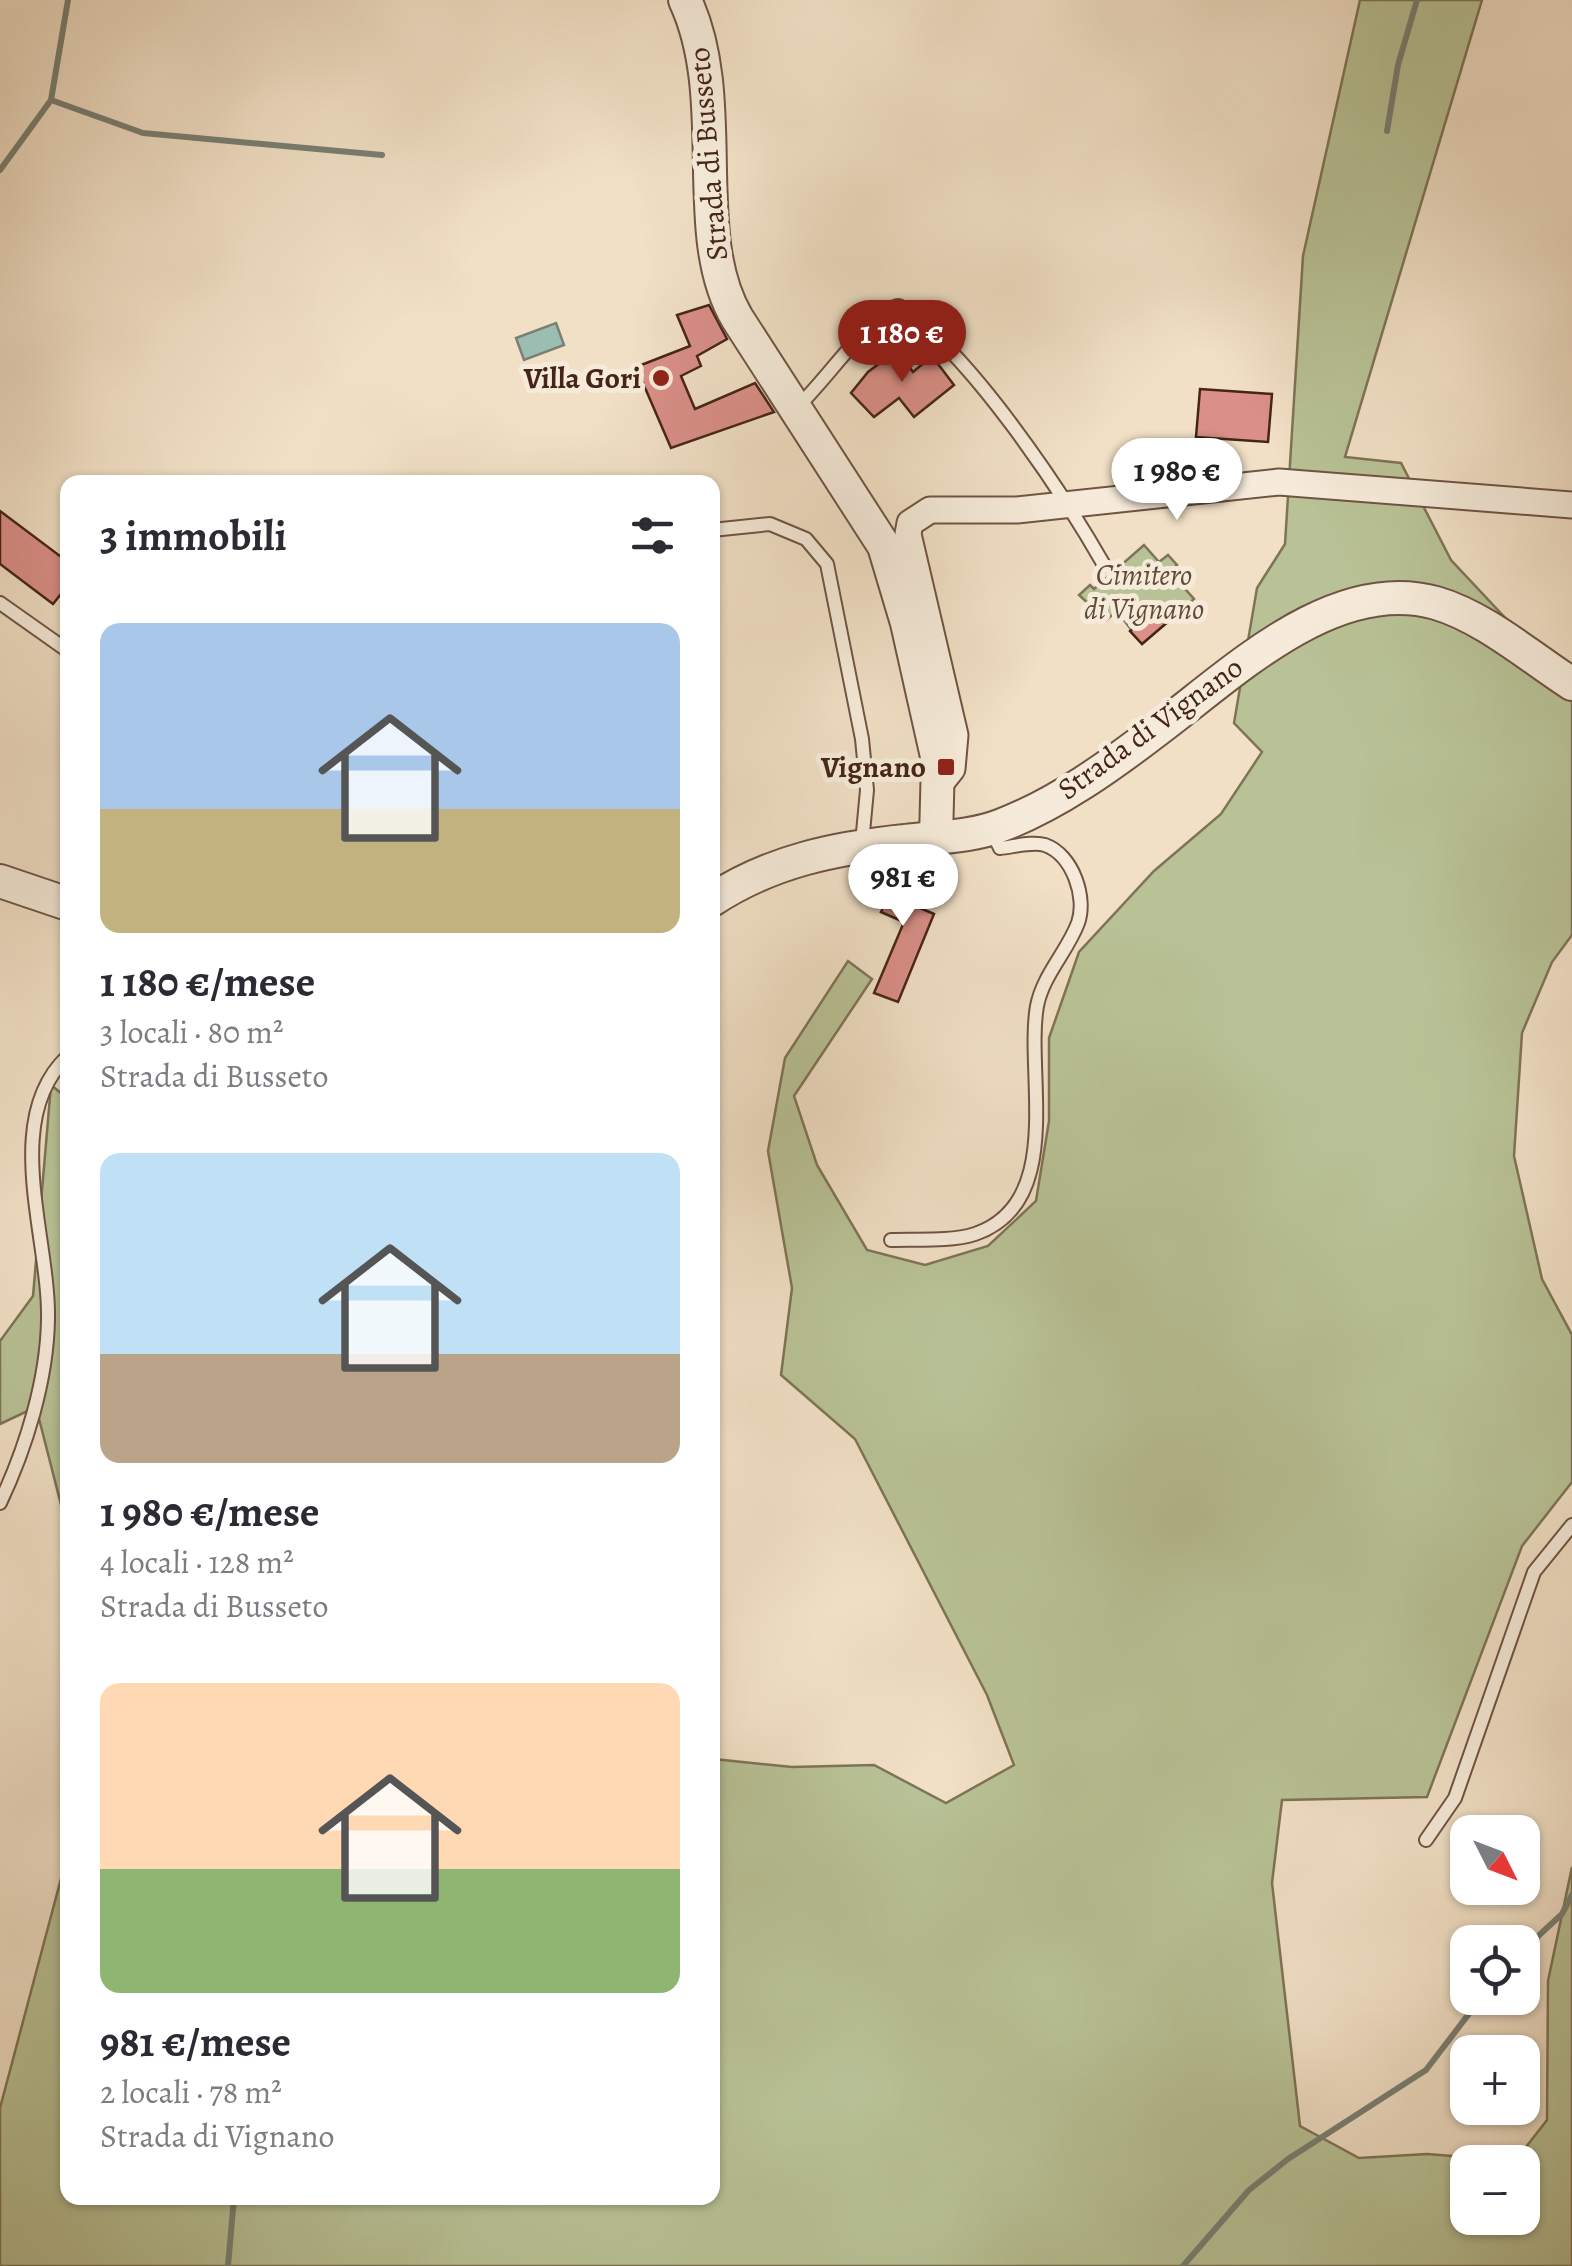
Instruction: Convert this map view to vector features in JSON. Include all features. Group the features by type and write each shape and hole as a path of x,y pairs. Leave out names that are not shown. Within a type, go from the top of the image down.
{"street":[{"name":"Strada di Busseto","path":"686,0 706,67 720,282 736,318 884,546 908,623 940,784 936,838"},
{"name":"Strada di Busseto","path":"940,784 952,769 954,735 910,548 910,523 930,510 1017,510 1296,482 1572,504"},
{"name":"Strada di Vignano","path":"720,896 770,868 861,846 991,830 1047,802 1123,754 1248,657 1307,622 1354,607 1399,600 1432,602 1458,610 1572,684"},
{"path":"0,881 60,901"}],"lane":[{"path":"797,407 827,379 884,310 899,306 946,349 1068,502 1104,565"},
{"path":"720,529 770,524 806,539 827,564 862,739 867,790 861,846"},
{"path":"0,603 60,646"},
{"path":"890,1240 972,1235 1004,1215 1028,1179 1037,1133 1037,1006 1046,980 1080,919 1077,878 1061,855 1044,844 1000,848 991,830"},
{"path":"0,1503 43,1380 49,1318 33,1156 36,1105 51,1070 60,1063"},
{"path":"1426,1840 1455,1798 1534,1572 1572,1524"}],"green space":[{"path":"1360,0 1482,0 1345,457 1401,463 1451,560 1572,689 1572,935 1552,962 1522,1033 1514,1156 1542,1279 1572,1335 1572,1482 1522,1546 1427,1797 1282,1800 1272,1883 1300,2126 1359,2158 1450,2156 1450,2235 1540,2235 1540,2145 1527,2145 1547,2120 1548,1981 1572,1867 1572,2266 0,2266 0,2108 60,1882 60,2205 720,2205 720,1760 792,1767 874,1765 946,1803 1014,1765 987,1695 855,1439 781,1375 792,1288 768,1151 785,1058 848,961 872,979 794,1096 817,1165 867,1250 925,1265 988,1246 1036,1201 1049,1121 1049,1038 1079,952 1154,871 1221,814 1262,752 1234,723 1257,588 1285,544 1303,256"},
{"name":"Cimitero di Vignano","path":"1144,545 1159,562 1168,555 1177,565 1170,572 1194,599 1142,644 1117,611 1106,620 1079,595 1090,585 1094,589"},
{"path":"51,1085 60,1092 60,1501 36,1407 0,1424 0,1341 33,1296"}],"water":[{"path":"556,323 564,345 524,360 516,338"}],"building":[{"name":"Villa Gori","path":"709,305 727,339 697,356 701,366 681,376 695,409 755,383 774,412 671,448 636,367 690,346 677,315"},
{"path":"897,350 913,372 932,356 954,385 914,417 899,398 874,417 851,393 868,372"},
{"path":"1200,389 1272,394 1268,442 1196,437"},
{"path":"0,511 60,556 60,595 53,604 0,564"},
{"path":"1159,607 1170,620 1142,644 1130,631"},
{"path":"904,861 925,870 911,904 934,914 898,1002 874,993 904,922 881,912 891,890 882,887 890,871 897,874"}],"waterway":[{"path":"0,170 51,100 68,0"},
{"path":"1387,131 1398,65 1417,0"},
{"path":"51,100 143,133 382,155"},
{"path":"1540,1934 1562,1914 1572,1895"},
{"path":"1183,2266 1249,2190 1288,2159 1426,2070 1468,2015"},
{"path":"228,2266 233,2205"}],"place":[{"name":"Villa Gori","path":"661,378"},
{"name":"Vignano","path":"946,767"}]}
